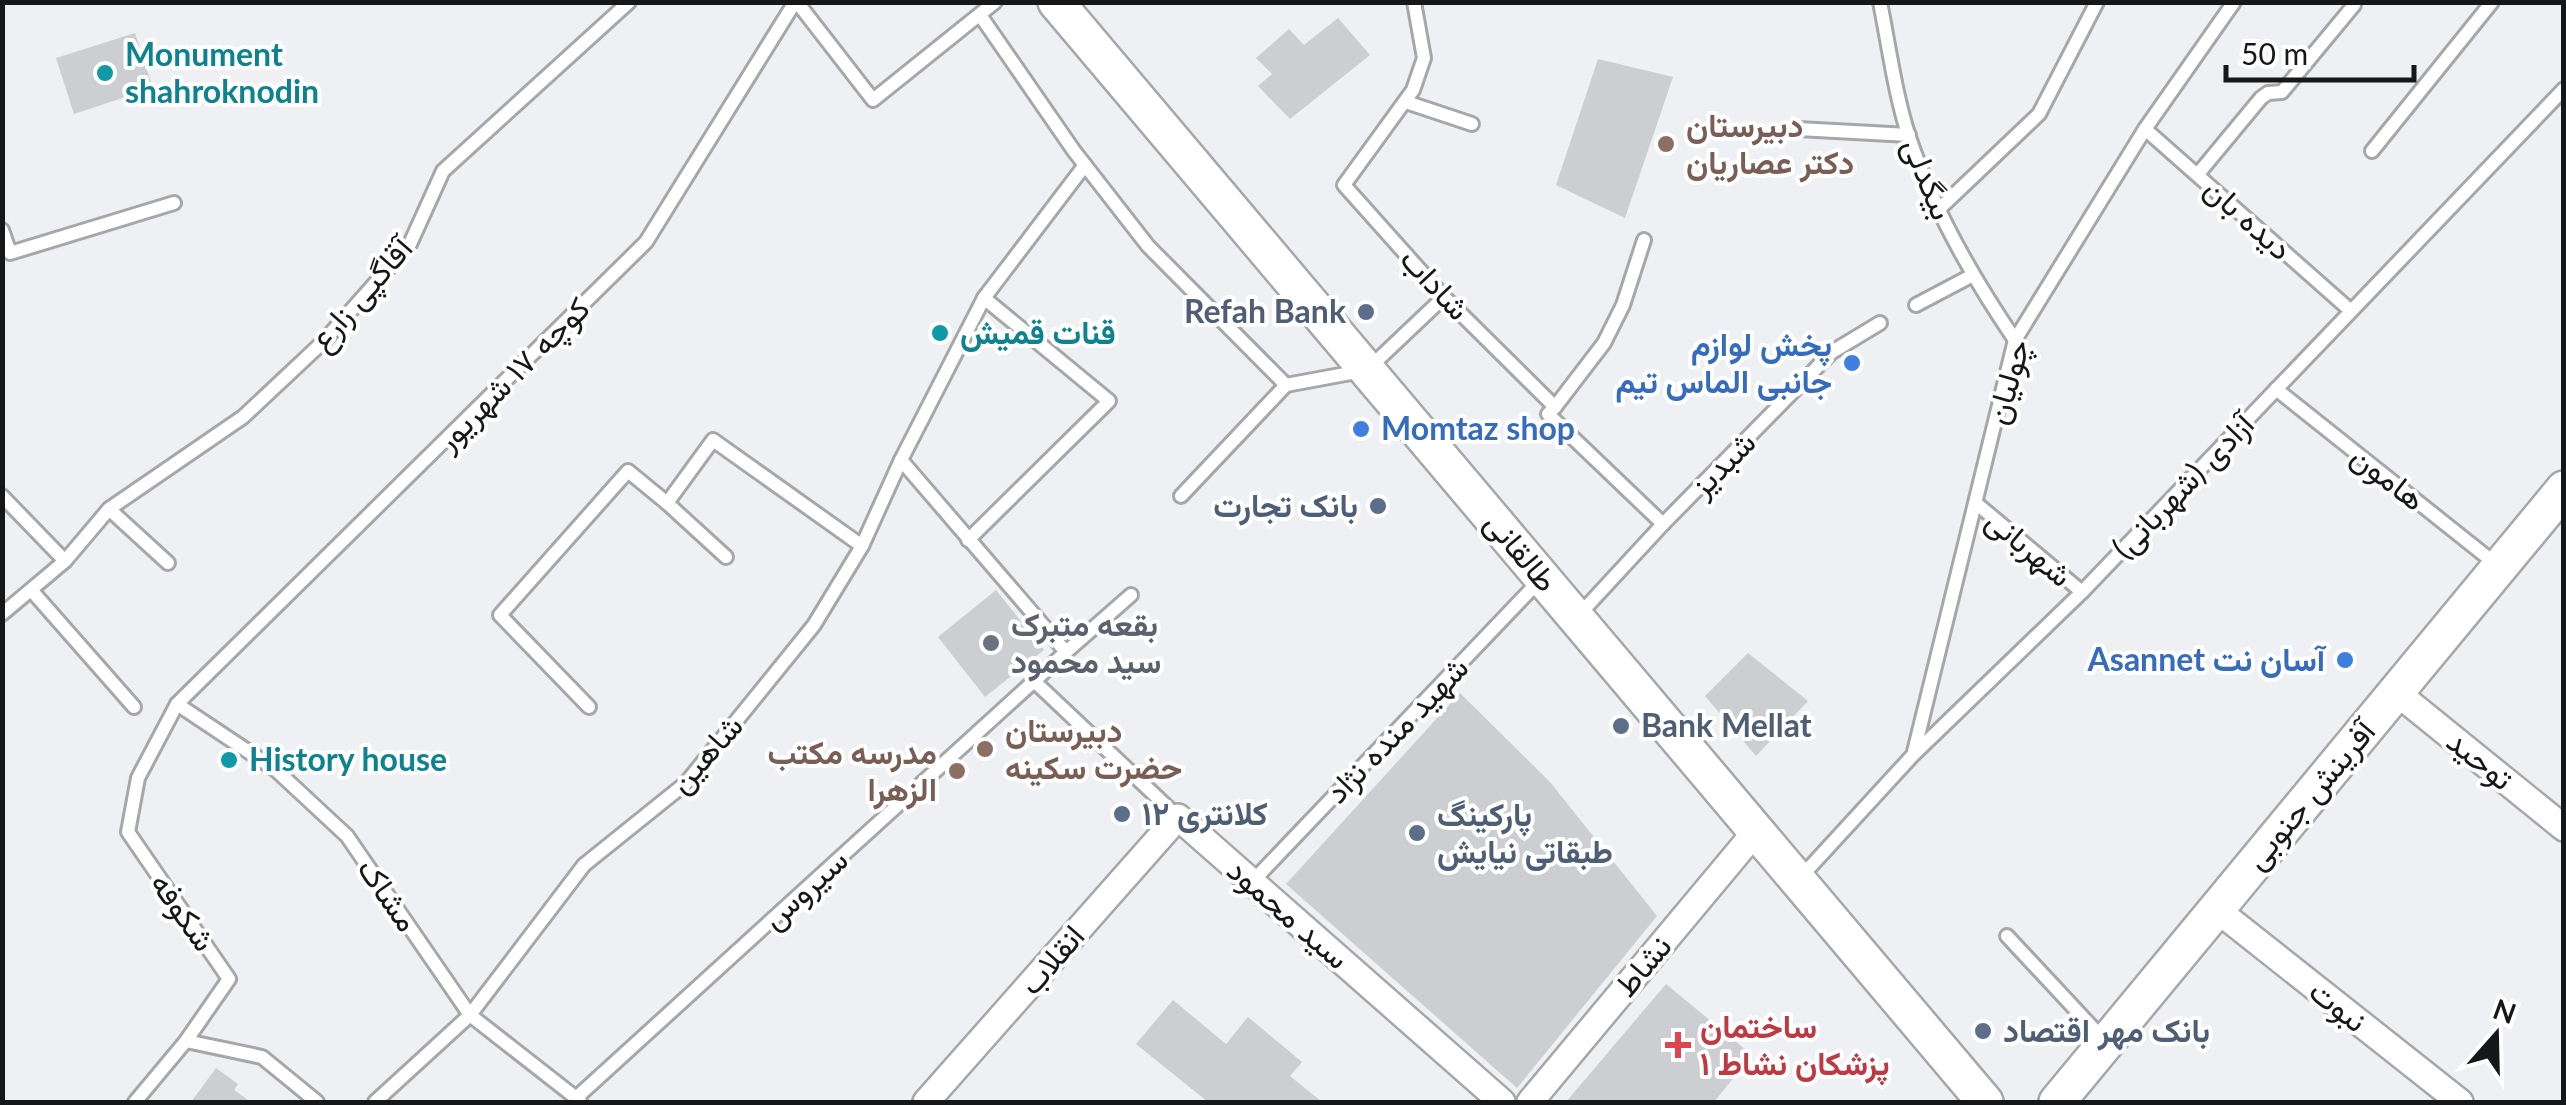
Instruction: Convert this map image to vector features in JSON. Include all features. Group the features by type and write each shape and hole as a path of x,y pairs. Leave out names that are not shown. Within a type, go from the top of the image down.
{"main road":[{"name":"طالقانی","path":"1056,2 1985,1102"},
{"name":"آفرینش جنوبی","path":"2057,1102 2562,493"}],"street":[{"name":"توحید","path":"2396,692 2564,828"},
{"name":"سید محمود","path":"1178,817 1502,1102"},
{"name":"انقلاب","path":"926,1102 1178,817"},
{"name":"نشاط","path":"1530,1102 1757,830"},
{"name":"نبوت","path":"2216,909 2460,1102"}],"lane":[{"name":"آقاگپی زارع","path":"2,614 65,560 110,510 243,417 324,340 410,244 442,171 630,2"},
{"path":"796,2 872,100 995,2"},
{"name":"کوچه ۱۷ شهریور","path":"178,704 646,242 796,2"},
{"name":"شاداب","path":"1414,2 1424,58 1406,102 1344,185 1444,297 1555,407 1548,414 1663,524"},
{"name":"بیگدلی","path":"1880,2 1909,136 1938,210 1972,276 2015,340"},
{"path":"1938,210 2040,114 2097,2"},
{"name":"چولیان","path":"1913,754 2015,340 2145,129 2234,2"},
{"path":"2372,151 2492,2"},
{"path":"2198,174 2261,98 2282,92 2354,6"},
{"path":"980,15 1084,165 1148,246 1286,385"},
{"name":"آزادی (شهربانی)","path":"1798,880 1913,754 2082,592 2564,88"},
{"path":"1406,102 1472,124"},
{"path":"1798,129 1909,136"},
{"name":"دیده بان","path":"2145,129 2351,310"},
{"name":"شاهین","path":"375,1102 470,1016 584,864 686,783 814,626 862,546 984,298 1084,165"},
{"path":"2,230 10,253 174,203"},
{"path":"1555,407 1604,343 1623,305 1644,240"},
{"path":"1916,304 1972,276"},
{"path":"1181,496 1286,385 1367,370 1444,297"},
{"path":"968,540 1109,401 984,298"},
{"name":"شبدیز","path":"1576,618 1832,352 1880,323"},
{"name":"هامون","path":"2276,390 2499,566"},
{"path":"667,503 713,440 862,546"},
{"path":"901,460 1066,652"},
{"path":"589,706 500,615 628,471 726,557"},
{"path":"2,496 65,560"},
{"name":"شهربانی","path":"1977,504 2082,592"},
{"path":"110,510 168,564"},
{"name":"شهید منده نژاد","path":"1252,882 1542,577"},
{"path":"32,591 134,707"},
{"name":"سیروس","path":"579,1100 1130,595"},
{"name":"سید محمود","path":"1034,681 1178,817"},
{"name":"مشاک","path":"178,704 276,770 347,836 470,1016 579,1100"},
{"name":"شکوفه","path":"135,1102 186,1041 229,979 128,832 138,778 178,704"},
{"path":"2007,936 2106,1043"},
{"path":"186,1041 262,1057 317,1102"}],"building":[{"path":"1338,18 1370,55 1290,119 1258,86 1272,74 1256,58 1289,29 1304,45"},
{"name":"Monument shahroknodin","path":"135,33 153,88 74,114 56,58"},
{"path":"1598,59 1673,77 1625,218 1556,185"},
{"name":"بقعه متبرک سید محمود","path":"996,590 1044,650 985,697 938,637"},
{"path":"1748,653 1808,701 1756,756 1705,696"},
{"path":"1460,693 1550,782 1657,916 1517,1088 1286,884"},
{"path":"1666,984 1752,1055 1714,1102 1566,1102"},
{"path":"1173,1000 1226,1044 1248,1017 1302,1062 1290,1076 1322,1102 1208,1102 1136,1044"},
{"path":"216,1068 238,1084 234,1090 251,1102 191,1102"}],"place":[{"name":"Monument shahroknodin","path":"105,73"},
{"name":"دبیرستان دکتر عصاریان","path":"1666,144"},
{"name":"Refah Bank","path":"1366,312"},
{"name":"قنات قمیش","path":"940,333"},
{"name":"پخش لوازم جانبی الماس تیم","path":"1852,363"},
{"name":"Momtaz shop","path":"1361,429"},
{"name":"بانک تجارت","path":"1378,506"},
{"name":"بقعه متبرک سید محمود","path":"991,643"},
{"name":"Asannet آسان نت","path":"2345,660"},
{"name":"Bank Mellat","path":"1621,726"},
{"name":"دبیرستان حضرت سکینه","path":"985,749"},
{"name":"History house","path":"229,760"},
{"name":"مدرسه مکتب الزهرا","path":"957,771"},
{"name":"کلانتری ۱۲","path":"1122,814"},
{"name":"پارکینگ طبقاتی نیایش","path":"1417,833"},
{"name":"بانک مهر اقتصاد","path":"1983,1031"},
{"name":"ساختمان پزشکان نشاط ۱","path":"1678,1045"}]}
